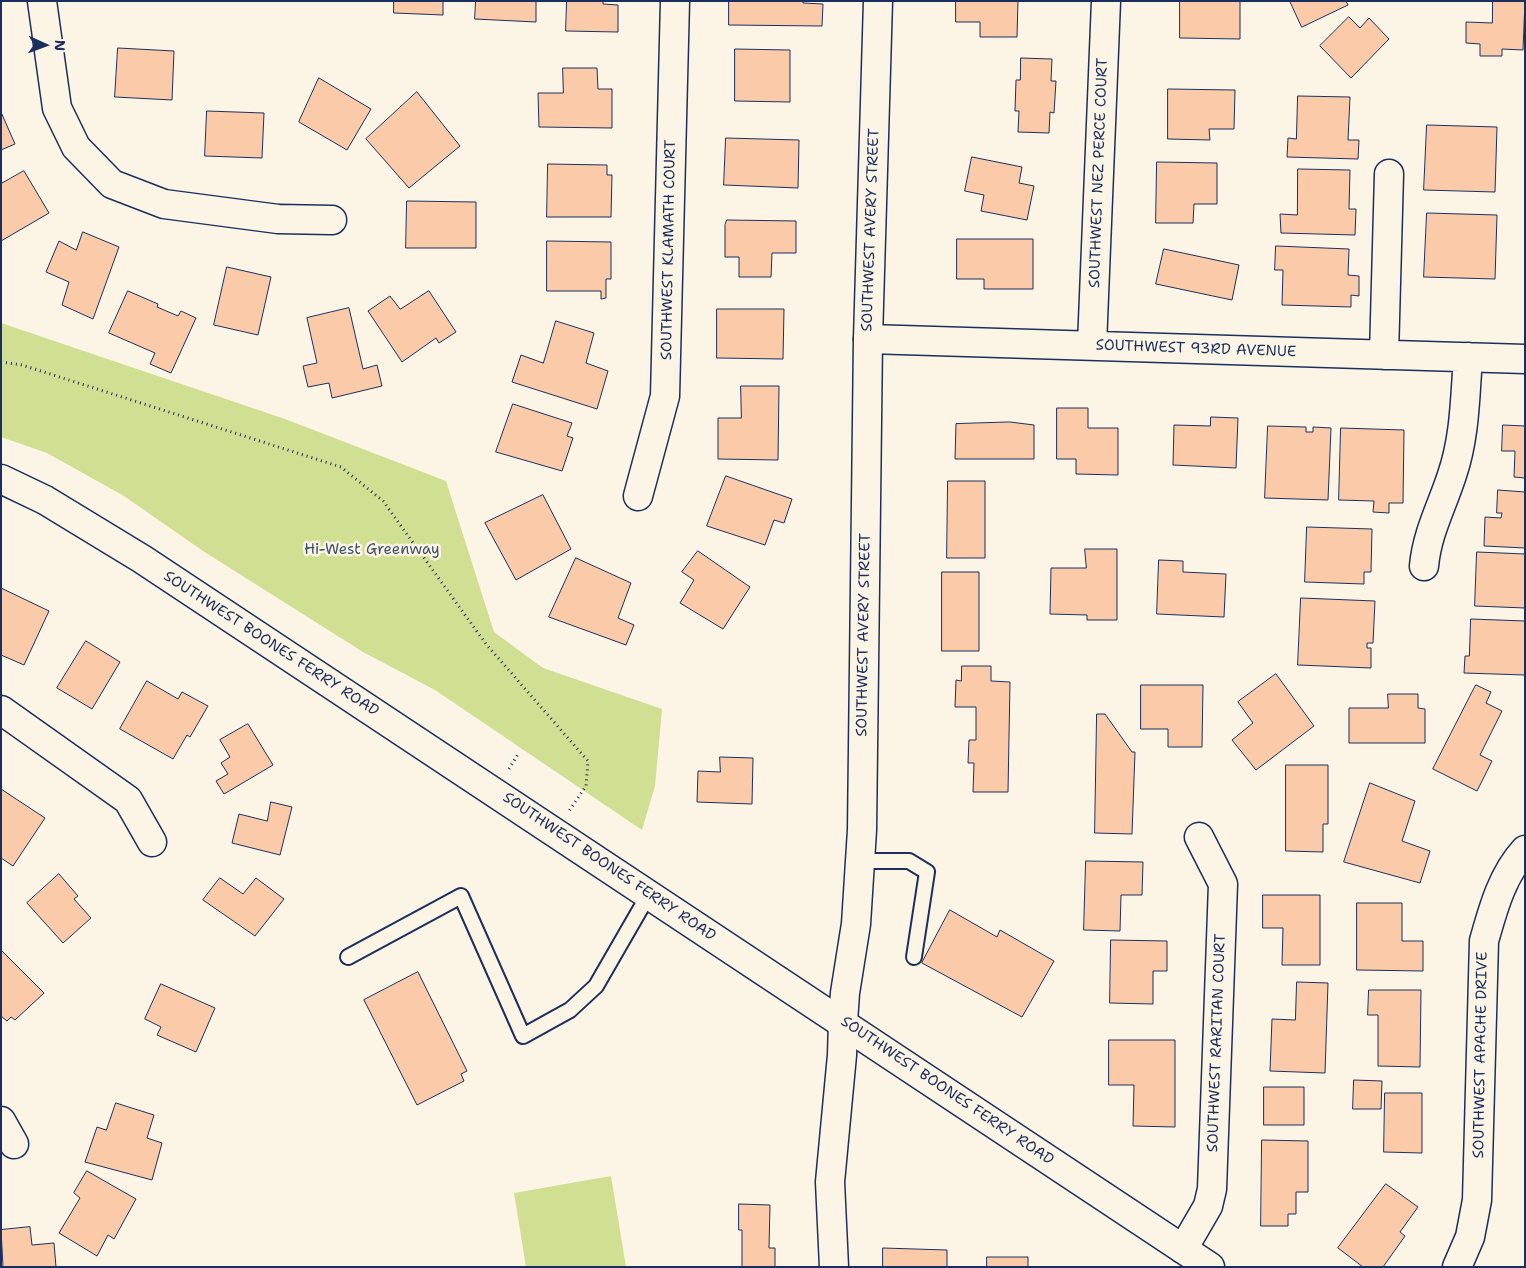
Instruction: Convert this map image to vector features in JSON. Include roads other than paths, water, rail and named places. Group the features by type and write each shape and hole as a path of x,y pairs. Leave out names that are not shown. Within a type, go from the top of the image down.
{"street":[{"path":"42,1 56,108 76,147 112,184 164,204 278,219 332,220"},
{"name":"SOUTHWEST KLAMATH COURT","path":"638,496 665,396 675,1"},
{"name":"SOUTHWEST AVERY STREET","path":"834,1267 830,1182 842,1055 845,993 856,924 861,861 868,339 878,1"},
{"name":"SOUTHWEST NEZ PERCE COURT","path":"1092,345 1106,1"},
{"path":"1384,355 1389,174"},
{"name":"SOUTHWEST 93RD AVENUE","path":"868,339 1525,359"},
{"path":"1424,566 1426,550 1435,518 1452,476 1463,437 1468,357"},
{"name":"SOUTHWEST BOONES FERRY ROAD","path":"1,479 45,500 142,559 1210,1267"},
{"path":"1,710 128,800 152,842"},
{"name":"SOUTHWEST RARITAN COURT","path":"1183,1248 1208,1206 1212,1170 1223,884 1199,837"},
{"name":"SOUTHWEST APACHE DRIVE","path":"1457,1267 1470,1237 1477,1200 1484,941 1495,900 1516,860 1525,850"}],"lane":[{"path":"861,861 909,861 927,872 914,957"},
{"path":"348,957 461,896 523,1036 570,1010 596,986 649,894"}],"park label":[{"name":"Hi-West Greenway","path":"372,550"}]}
